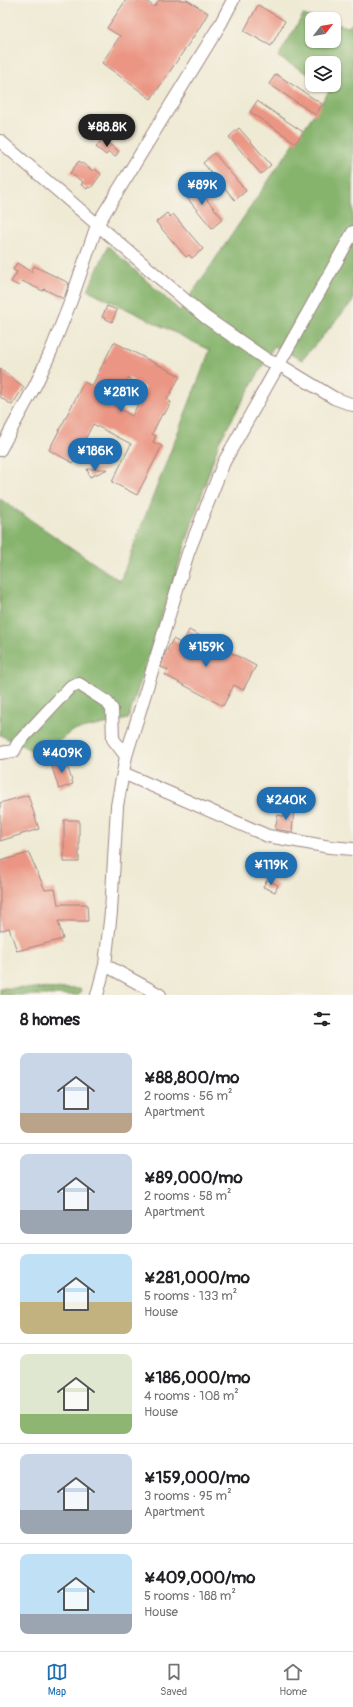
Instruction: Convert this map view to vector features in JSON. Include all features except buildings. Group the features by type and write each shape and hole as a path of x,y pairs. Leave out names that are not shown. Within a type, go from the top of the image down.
{"street":[{"path":"0,450 36,384 51,351 72,298 97,225 221,23 233,0"},
{"path":"0,141 205,317 267,360 280,365 334,398 353,405"},
{"path":"97,995 105,965 111,912 117,806 126,756 190,546 224,462 280,365 353,232"},
{"path":"0,753 14,751 18,743 71,686 79,684 108,702 112,710 114,739 126,756"},
{"path":"123,773 268,836 353,850"},
{"path":"105,965 160,995"}],"green space":[{"path":"303,15 305,16 305,48 341,48 341,25 348,27 353,23 353,301 302,360 274,346 219,442 128,719 72,731 41,755 0,735 0,499 120,581 210,350 88,290 108,246 180,311 329,92 341,92 341,56 305,56 305,72 278,57"},
{"path":"0,988 81,989 79,995 0,995"}]}
